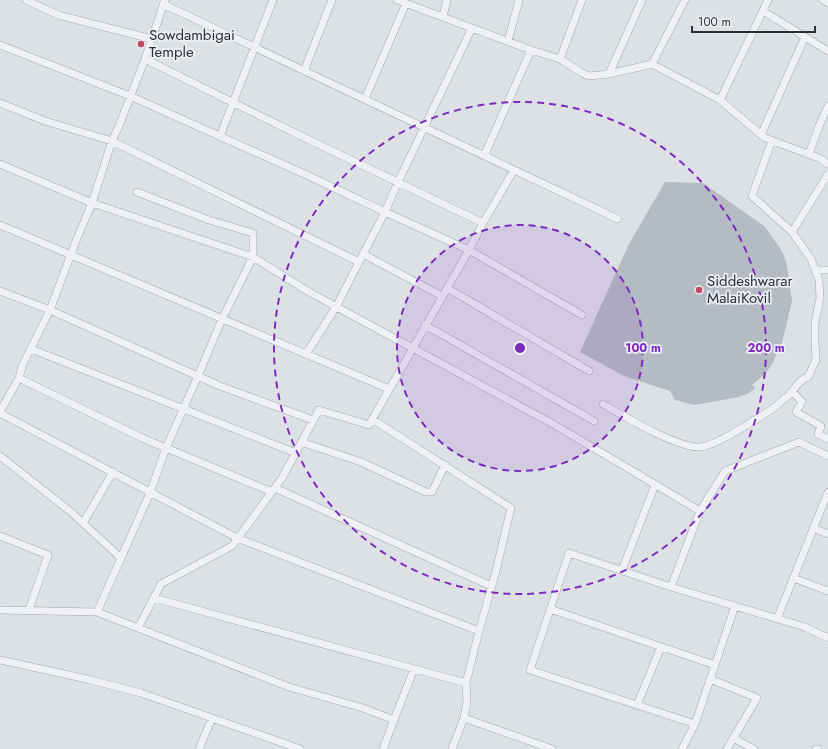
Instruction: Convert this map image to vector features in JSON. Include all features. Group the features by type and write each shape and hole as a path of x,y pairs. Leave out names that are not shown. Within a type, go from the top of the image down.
{"street":[{"path":"26,0 58,15 152,39"},
{"path":"220,136 273,0"},
{"path":"304,71 332,0"},
{"path":"396,0 443,16 531,50 560,59 589,76 609,74 652,64 720,100 761,135 819,158 828,164"},
{"path":"443,16 447,0"},
{"path":"508,41 519,0"},
{"path":"560,59 582,0"},
{"path":"609,74 642,0"},
{"path":"652,64 686,0"},
{"path":"720,100 768,0"},
{"path":"823,0 828,3"},
{"path":"479,631 238,538 0,412 19,378 23,364 50,310 92,203 112,141 145,59 164,2 304,71 618,219"},
{"path":"365,99 406,3"},
{"path":"763,11 828,51"},
{"path":"306,354 336,307 385,212 472,28"},
{"path":"761,135 805,37"},
{"path":"0,45 130,96 469,250 582,315"},
{"path":"484,156 531,50"},
{"path":"145,59 483,223"},
{"path":"0,104 45,121 112,141 359,262"},
{"path":"809,154 828,106"},
{"path":"603,404 684,445 701,447 724,438 775,406 792,391 803,378 808,377 816,360 816,323 820,298 819,280 811,259 792,232 752,196 772,140"},
{"path":"0,164 92,203 253,257 309,292 553,424 700,511"},
{"path":"138,628 161,584 232,546 282,478 319,410 369,425 514,170"},
{"path":"792,232 828,174"},
{"path":"97,612 150,492 166,448 222,319 253,257 253,233 209,220 137,192"},
{"path":"0,225 46,244 70,256 389,389"},
{"path":"363,254 442,296"},
{"path":"815,270 828,270"},
{"path":"447,288 589,371"},
{"path":"0,291 50,310 220,386 313,420"},
{"path":"425,325 594,421"},
{"path":"31,349 296,453"},
{"path":"19,378 142,438 273,490 492,586"},
{"path":"792,391 802,402 796,412 821,426 818,434 828,439"},
{"path":"372,419 511,508 466,683 467,702 464,718 452,749"},
{"path":"301,442 361,462 426,492 432,492 445,465"},
{"path":"671,587 700,511 725,471 799,442 828,456"},
{"path":"0,456 71,512 121,558"},
{"path":"83,523 112,472"},
{"path":"622,570 655,484"},
{"path":"777,619 828,492"},
{"path":"813,528 828,534"},
{"path":"0,536 48,555 29,610"},
{"path":"695,724 530,670 569,553 671,587 805,627 828,638"},
{"path":"793,578 828,591"},
{"path":"154,598 466,683"},
{"path":"682,749 695,724 735,606"},
{"path":"0,610 97,612 290,687 364,708 394,720"},
{"path":"550,610 715,665"},
{"path":"637,705 661,647"},
{"path":"0,660 87,679 141,693 300,749"},
{"path":"383,749 414,669"},
{"path":"710,679 757,698 727,749"},
{"path":"199,749 212,718"},
{"path":"464,718 552,749"},
{"path":"733,738 754,749"}],"building":[{"name":"Siddeshwarar MalaiKovil","path":"665,182 703,183 764,226 784,256 787,266 792,301 782,343 766,373 752,385 755,388 749,393 739,397 694,405 675,400 670,391 624,376 580,352 629,244"}],"place":[{"name":"Sowdambigai Temple","path":"141,44"},
{"name":"Siddeshwarar MalaiKovil","path":"699,290"}]}
